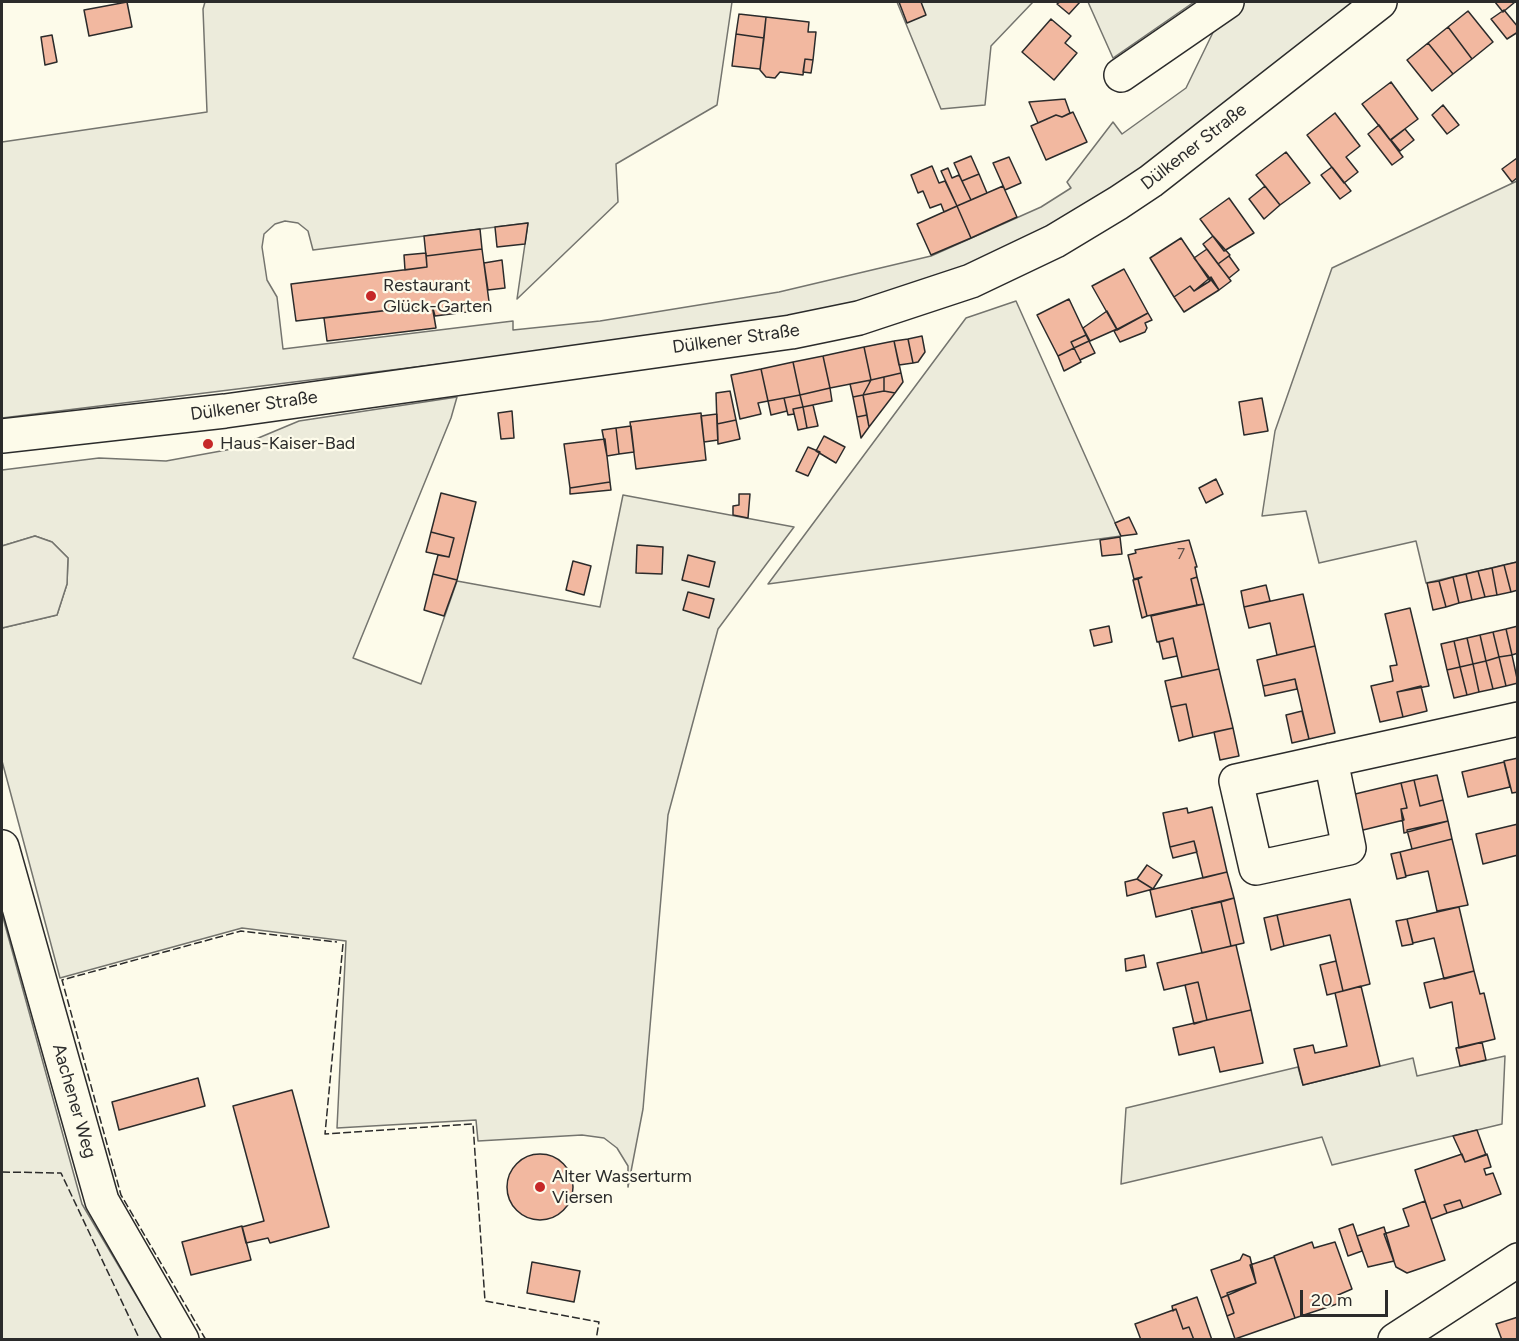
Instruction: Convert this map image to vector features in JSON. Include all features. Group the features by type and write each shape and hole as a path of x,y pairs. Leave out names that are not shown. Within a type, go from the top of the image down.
{"main road":[{"path":"1121,75 1227,2"},
{"name":"Dülkener Straße","path":"2,436 225,411 791,333 859,318 971,281 1055,241 1119,203 1380,2"},
{"path":"1331,760 1518,719"},
{"name":"Aachener Weg","path":"2,847 102,1201 182,1340"},
{"path":"1395,1340 1518,1260"}],"shaded area":[{"path":"205,2 732,2 717,105 616,164 618,202 517,299 528,223 313,250 308,231 298,223 285,221 275,224 264,234 262,247 267,280 277,297 283,349 513,321 513,330 600,321 779,292 931,256 1041,207 1071,188 1067,182 1113,122 1122,134 1186,88 1219,20 1245,2 1358,2 1174,146 1088,206 1027,239 940,277 878,297 795,317 716,330 2,418 2,142 207,112 203,9"},
{"path":"897,2 1033,2 991,46 985,105 941,109"},
{"path":"1088,2 1194,2 1113,58"},
{"path":"1517,181 1517,562 1426,583 1416,541 1319,563 1306,511 1262,516 1275,431 1332,268"},
{"path":"1016,301 1121,536 768,584 966,318"},
{"path":"457,397 451,418 353,658 421,684 457,581 600,607 623,495 794,527 718,629 668,815 643,1109 628,1187 628,1166 617,1148 604,1138 582,1135 478,1141 476,1120 337,1128 346,941 242,928 60,978 2,761 2,628 57,615 67,584 68,558 52,542 35,536 2,546 2,470 99,458 166,461 232,449 299,421"},
{"path":"35,536 52,542 68,558 67,584 57,615 2,628 2,546"},
{"path":"2,914 82,1204 162,1339 2,1339"},
{"path":"1505,1056 1502,1124 1332,1165 1322,1137 1121,1184 1126,1108 1298,1067 1303,1085 1413,1058 1417,1076"}],"building":[{"path":"127,2 132,27 89,36 84,10"},
{"path":"899,2 921,2 926,15 907,23"},
{"path":"1080,2 1069,14 1057,4"},
{"path":"1495,2 1515,2 1503,12"},
{"path":"1504,10 1518,27 1518,32 1507,39 1491,19"},
{"path":"1468,11 1493,42 1472,59 1448,27"},
{"path":"739,14 766,17 764,38 736,34"},
{"path":"766,17 809,22 808,32 816,32 813,60 805,59 803,75 780,72 775,78 766,77 760,70"},
{"path":"1051,19 1071,36 1065,43 1077,53 1054,80 1022,52"},
{"path":"1448,27 1472,59 1453,74 1428,43"},
{"path":"736,34 764,38 760,69 732,66"},
{"path":"52,35 57,62 45,65 41,37"},
{"path":"1428,43 1453,74 1432,91 1407,60"},
{"path":"805,59 813,60 811,73 803,72"},
{"path":"1391,82 1418,119 1390,140 1362,104"},
{"path":"1065,99 1070,113 1062,117 1056,115 1038,123 1029,102"},
{"path":"1443,105 1459,125 1447,134 1432,115"},
{"path":"1073,112 1087,142 1046,160 1031,126 1056,115 1062,117"},
{"path":"1335,113 1360,146 1346,157 1358,172 1344,183 1307,135"},
{"path":"1379,125 1403,157 1392,165 1368,134"},
{"path":"1405,129 1414,140 1400,151 1391,140"},
{"path":"1286,152 1310,183 1280,205 1256,175"},
{"path":"971,156 979,174 962,181 954,163"},
{"path":"1009,157 1021,183 1005,190 993,163"},
{"path":"1517,158 1518,177 1512,182 1502,169"},
{"path":"932,166 939,183 945,181 957,206 944,212 941,204 930,208 923,191 918,193 911,175"},
{"path":"1332,167 1351,191 1340,199 1321,175"},
{"path":"948,168 952,178 959,175 971,200 957,206 941,171"},
{"path":"979,174 987,193 971,200 962,181"},
{"path":"1003,186 1017,217 971,238 957,206"},
{"path":"1265,186 1280,205 1264,219 1249,199"},
{"path":"1229,198 1254,233 1224,251 1200,219"},
{"path":"957,206 971,238 931,255 917,224"},
{"path":"528,223 525,244 497,247 495,227"},
{"path":"480,229 482,249 426,256 424,236"},
{"path":"1213,236 1230,255 1218,264 1203,244"},
{"path":"1181,238 1210,281 1194,291 1190,286 1174,297 1150,258"},
{"path":"482,249 490,309 435,316 432,305 296,321 291,284 427,267 426,256"},
{"path":"1207,249 1231,281 1219,290 1194,258"},
{"path":"426,253 427,267 405,270 404,255"},
{"path":"1229,256 1239,270 1229,278 1218,264"},
{"path":"502,260 505,288 488,290 484,263"},
{"path":"1124,269 1148,313 1117,330 1092,286"},
{"path":"1211,277 1219,290 1184,312 1174,297 1190,286 1194,291"},
{"path":"1069,299 1086,335 1071,342 1074,348 1058,356 1037,315"},
{"path":"432,305 436,328 327,341 324,318"},
{"path":"1107,311 1117,329 1090,341 1083,328"},
{"path":"1148,313 1152,320 1145,323 1147,328 1145,332 1120,342 1114,331"},
{"path":"1086,335 1089,341 1074,348 1071,342"},
{"path":"922,336 925,352 918,362 913,363 908,339"},
{"path":"908,339 913,363 899,365 894,341"},
{"path":"894,341 901,373 871,380 864,347"},
{"path":"1089,341 1095,353 1080,360 1074,348"},
{"path":"864,347 871,380 830,388 823,356"},
{"path":"1074,348 1081,362 1064,371 1058,356"},
{"path":"823,356 830,388 800,395 793,362"},
{"path":"793,362 800,395 768,401 761,369"},
{"path":"761,369 768,401 758,403 761,414 740,419 731,375"},
{"path":"901,373 903,382 895,393 884,391 884,377"},
{"path":"884,377 884,391 863,395 871,380"},
{"path":"871,380 863,395 853,397 850,384"},
{"path":"830,388 832,401 803,407 800,395"},
{"path":"730,391 736,420 717,424 716,393"},
{"path":"884,391 895,393 869,427 863,395"},
{"path":"800,395 803,407 793,409 794,414 788,415 784,398"},
{"path":"863,395 867,415 857,417 853,397"},
{"path":"784,398 787,411 771,415 768,401"},
{"path":"1262,398 1268,431 1244,435 1239,402"},
{"path":"813,405 818,426 807,428 803,407"},
{"path":"803,407 807,428 798,430 793,409"},
{"path":"512,411 514,438 501,439 498,413"},
{"path":"701,413 706,460 636,469 630,422"},
{"path":"717,414 718,440 704,442 701,416"},
{"path":"867,415 869,427 861,438 857,417"},
{"path":"736,420 740,439 718,444 717,424"},
{"path":"631,426 634,452 619,454 616,428"},
{"path":"616,428 619,454 607,456 602,430"},
{"path":"824,436 845,447 836,463 816,451"},
{"path":"605,439 610,482 570,488 564,444"},
{"path":"808,447 820,452 808,476 796,471"},
{"path":"1216,479 1223,494 1206,503 1199,488"},
{"path":"610,482 611,490 570,494 570,488"},
{"path":"441,493 476,502 457,580 433,574 438,555 449,557 454,538 431,532"},
{"path":"739,494 750,494 748,518 733,515 733,506 739,505"},
{"path":"1129,517 1137,534 1121,536 1115,523"},
{"path":"431,532 454,538 449,557 426,552"},
{"path":"1120,537 1122,554 1102,556 1100,540"},
{"path":"1189,540 1197,567 1195,567 1197,577 1191,579 1197,605 1147,616 1138,579 1142,577 1134,579 1128,555 1136,553 1135,550"},
{"path":"637,545 663,547 662,574 636,573"},
{"path":"688,555 715,562 709,587 682,580"},
{"path":"573,561 591,566 584,595 566,590"},
{"path":"1517,562 1518,590 1511,592 1504,565"},
{"path":"1504,565 1511,592 1497,595 1492,568"},
{"path":"1492,568 1497,595 1485,597 1478,571"},
{"path":"1478,571 1485,597 1472,600 1466,574"},
{"path":"433,574 457,580 444,616 424,610"},
{"path":"1466,574 1472,600 1459,603 1453,577"},
{"path":"1197,577 1204,604 1197,605 1191,579"},
{"path":"1453,577 1459,603 1446,607 1439,581"},
{"path":"1138,579 1147,616 1142,618 1133,580"},
{"path":"1439,581 1446,607 1433,610 1427,583"},
{"path":"1266,585 1270,601 1244,607 1241,591"},
{"path":"688,592 714,599 709,618 683,610"},
{"path":"1303,594 1315,646 1277,655 1270,623 1249,628 1244,607"},
{"path":"1204,604 1219,669 1182,677 1173,638 1157,642 1151,616"},
{"path":"1410,608 1429,686 1397,692 1403,717 1380,722 1371,686 1393,681 1390,666 1397,665 1385,614"},
{"path":"1109,626 1112,642 1094,646 1090,630"},
{"path":"1518,626 1518,653 1512,655 1506,629"},
{"path":"1506,629 1512,655 1499,657 1493,632"},
{"path":"1493,632 1499,657 1486,661 1480,635"},
{"path":"1480,635 1486,661 1473,664 1467,638"},
{"path":"1173,638 1177,656 1163,659 1159,642"},
{"path":"1467,638 1473,664 1460,667 1454,641"},
{"path":"1454,641 1460,667 1447,670 1441,644"},
{"path":"1315,646 1335,733 1309,739 1295,679 1263,686 1257,660"},
{"path":"1512,655 1518,683 1506,686 1499,657"},
{"path":"1499,657 1506,686 1493,689 1486,661"},
{"path":"1486,661 1493,689 1479,692 1473,664"},
{"path":"1473,664 1479,692 1467,695 1460,667"},
{"path":"1460,667 1467,695 1454,698 1447,670"},
{"path":"1219,669 1233,728 1193,737 1186,704 1171,707 1165,681"},
{"path":"1295,679 1297,689 1265,696 1263,686"},
{"path":"1421,686 1427,711 1403,717 1397,692"},
{"path":"1186,704 1193,737 1179,741 1171,707"},
{"path":"1302,711 1309,739 1292,743 1286,715"},
{"path":"1233,728 1239,756 1220,760 1214,732"},
{"path":"1518,758 1518,792 1512,793 1504,761"},
{"path":"1504,762 1510,787 1468,797 1462,772"},
{"path":"1437,775 1443,800 1420,806 1414,780"},
{"path":"1414,780 1420,806 1443,800 1448,821 1404,833 1401,809 1407,808 1401,783"},
{"path":"1401,783 1407,808 1401,809 1404,820 1359,831 1351,795"},
{"path":"1212,807 1227,872 1203,878 1194,841 1170,847 1163,813 1187,808 1188,813"},
{"path":"1448,821 1452,839 1412,849 1407,830"},
{"path":"1518,824 1518,855 1483,864 1476,834"},
{"path":"1452,839 1468,905 1437,911 1428,871 1406,876 1400,852"},
{"path":"1194,841 1197,852 1173,858 1170,847"},
{"path":"1400,852 1406,877 1397,879 1391,854"},
{"path":"1147,865 1162,875 1153,889 1137,879"},
{"path":"1227,872 1234,898 1156,917 1150,890"},
{"path":"1137,879 1153,889 1127,896 1125,882"},
{"path":"1234,898 1244,943 1231,946 1221,902"},
{"path":"1350,899 1370,984 1343,991 1330,935 1284,946 1277,915"},
{"path":"1221,902 1231,946 1202,953 1191,908"},
{"path":"1459,907 1474,971 1444,979 1434,938 1413,943 1407,919"},
{"path":"1277,915 1284,946 1271,950 1264,918"},
{"path":"1407,919 1413,944 1402,946 1396,921"},
{"path":"1236,945 1251,1010 1207,1020 1198,982 1164,990 1157,963"},
{"path":"1144,955 1146,967 1126,971 1125,959"},
{"path":"1336,961 1343,991 1327,995 1320,965"},
{"path":"1474,971 1480,994 1484,993 1495,1039 1459,1048 1452,1002 1430,1008 1424,983"},
{"path":"1198,982 1207,1020 1194,1024 1185,985"},
{"path":"1361,986 1380,1066 1303,1085 1294,1049 1313,1045 1315,1053 1347,1046 1335,993"},
{"path":"1251,1010 1263,1063 1220,1072 1214,1047 1179,1055 1173,1028"},
{"path":"1482,1042 1486,1060 1460,1066 1456,1048"},
{"path":"198,1078 205,1106 119,1130 112,1102"},
{"path":"292,1090 329,1227 270,1243 268,1238 246,1243 242,1227 264,1221 233,1106"},
{"path":"1477,1130 1486,1155 1465,1162 1453,1136"},
{"name":"Alter Wasserturm Viersen","path":"540,1154 553,1156 563,1164 571,1174 573,1187 571,1200 563,1210 553,1218 540,1220 527,1218 517,1210 509,1200 507,1187 509,1174 517,1164 527,1156"},
{"path":"1462,1154 1465,1162 1487,1154 1491,1167 1484,1169 1486,1175 1493,1173 1501,1194 1463,1208 1460,1200 1444,1205 1447,1213 1431,1219 1415,1170"},
{"path":"1460,1200 1463,1208 1447,1213 1444,1205"},
{"path":"1425,1201 1445,1260 1407,1273 1396,1267 1384,1234 1409,1226 1403,1209"},
{"path":"1353,1224 1362,1251 1348,1256 1339,1229"},
{"path":"242,1226 251,1260 191,1275 182,1242"},
{"path":"1384,1227 1394,1261 1368,1267 1357,1236"},
{"path":"1312,1242 1314,1248 1335,1242 1352,1289 1338,1295 1340,1303 1295,1318 1274,1256"},
{"path":"1243,1254 1250,1257 1256,1283 1221,1298 1211,1270 1240,1260"},
{"path":"1274,1257 1295,1318 1235,1339 1227,1316 1234,1313 1227,1293 1256,1283 1250,1265"},
{"path":"532,1262 580,1271 574,1302 527,1293"},
{"path":"1228,1295 1234,1313 1227,1316 1221,1298"},
{"path":"1197,1297 1212,1340 1194,1340 1189,1327 1183,1329 1176,1309 1173,1311 1172,1306"},
{"path":"1176,1309 1183,1329 1189,1327 1194,1340 1141,1340 1135,1324"},
{"path":"1518,1317 1518,1340 1502,1340 1496,1324"}],"fence":[{"path":"206,1340 121,1195 62,980 241,931 337,942"},
{"path":"343,944 325,1134 473,1124 485,1301 599,1322 596,1340"},
{"path":"2,1172 61,1173 140,1340"}],"place":[{"name":"Restaurant Glück-Garten","path":"371,296"},
{"name":"Haus-Kaiser-Bad","path":"208,444"},
{"name":"Alter Wasserturm Viersen","path":"540,1187"}]}
